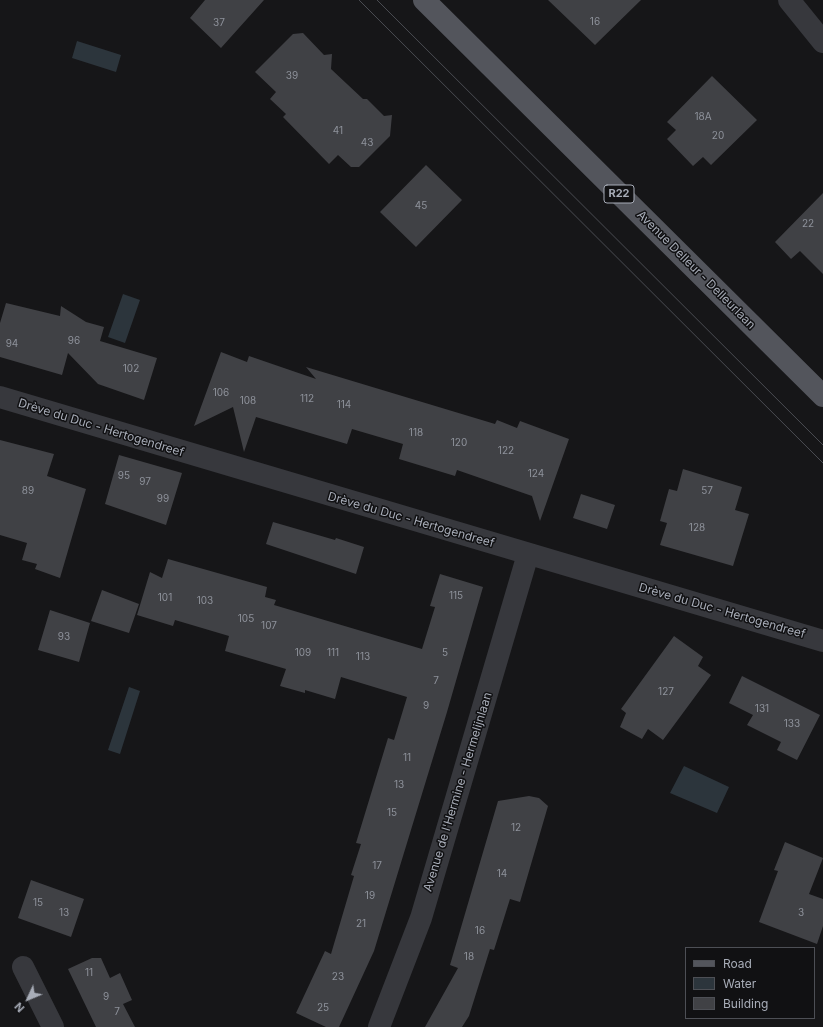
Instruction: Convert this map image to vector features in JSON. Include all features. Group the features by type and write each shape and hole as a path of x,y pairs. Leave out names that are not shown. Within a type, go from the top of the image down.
{"main road":[{"name":"Avenue Delleur - Delleurlaan","path":"424,0 820,393"}],"street":[{"path":"789,0 823,42"},
{"name":"Drève du Duc - Hertogendreef","path":"0,397 823,641"},
{"name":"Avenue de l'Hermine - Hermelijnlaan","path":"379,1027 421,918 528,554"},
{"path":"23,967 53,1027"}],"water":[{"path":"77,41 121,55 116,72 72,58"},
{"path":"123,294 140,300 125,343 108,337"},
{"path":"129,687 140,691 120,754 108,750"},
{"path":"684,766 729,787 717,813 670,793"}],"building":[{"path":"205,0 264,0 221,48 190,18"},
{"path":"548,0 641,0 595,45"},
{"path":"303,33 324,55 332,54 331,69 363,99 367,99 384,116 392,115 390,136 359,167 351,167 338,155 329,164 283,117 286,114 270,99 276,92 255,72 293,34"},
{"path":"712,76 757,120 711,165 703,157 693,166 667,139 676,130 667,122"},
{"path":"426,165 462,200 416,247 380,212"},
{"path":"823,193 823,274 800,251 791,259 775,242"},
{"path":"6,303 60,316 61,306 86,322 104,327 100,341 157,358 144,400 98,384 68,353 62,375 0,357 0,323"},
{"path":"221,352 247,362 249,356 316,379 306,367 495,424 497,420 517,428 520,421 569,439 540,521 532,496 457,470 455,476 399,459 403,444 352,429 347,444 256,417 244,452 233,407 194,426"},
{"path":"0,440 54,454 47,476 86,489 60,578 35,569 37,564 22,560 27,543 0,535"},
{"path":"119,455 182,473 166,525 105,504"},
{"path":"683,469 742,487 735,510 749,514 733,566 660,545 667,523 660,521 669,489 677,491"},
{"path":"581,494 615,505 607,529 573,518"},
{"path":"273,522 335,540 336,538 364,547 356,574 266,544"},
{"path":"168,559 267,587 265,597 276,600 274,605 422,649 435,607 430,606 440,574 483,587 447,712 374,951 339,1027 326,1027 296,1013 325,951 331,954 354,876 351,875 361,844 356,843 388,738 394,740 407,697 341,677 335,699 305,690 305,693 280,686 286,669 225,651 229,636 175,620 173,626 137,615 150,572 162,578"},
{"path":"102,590 139,604 129,633 91,621"},
{"path":"50,610 90,623 79,662 38,650"},
{"path":"674,636 703,657 698,666 711,675 663,740 648,729 642,739 620,727 626,713 621,709"},
{"path":"742,676 820,715 797,760 777,750 781,742 747,725 753,715 729,703"},
{"path":"529,796 539,798 548,806 520,902 510,899 494,950 490,949 469,1016 462,1027 425,1027 458,968 450,965 498,801"},
{"path":"785,842 823,858 809,894 823,899 823,926 817,944 759,922 778,871 774,870"},
{"path":"31,880 84,899 71,937 18,918"},
{"path":"92,958 101,958 110,978 120,973 132,1000 123,1004 135,1027 96,1027 68,969"}],"tram line":[{"path":"359,0 823,463"},
{"path":"377,0 823,445"}]}
